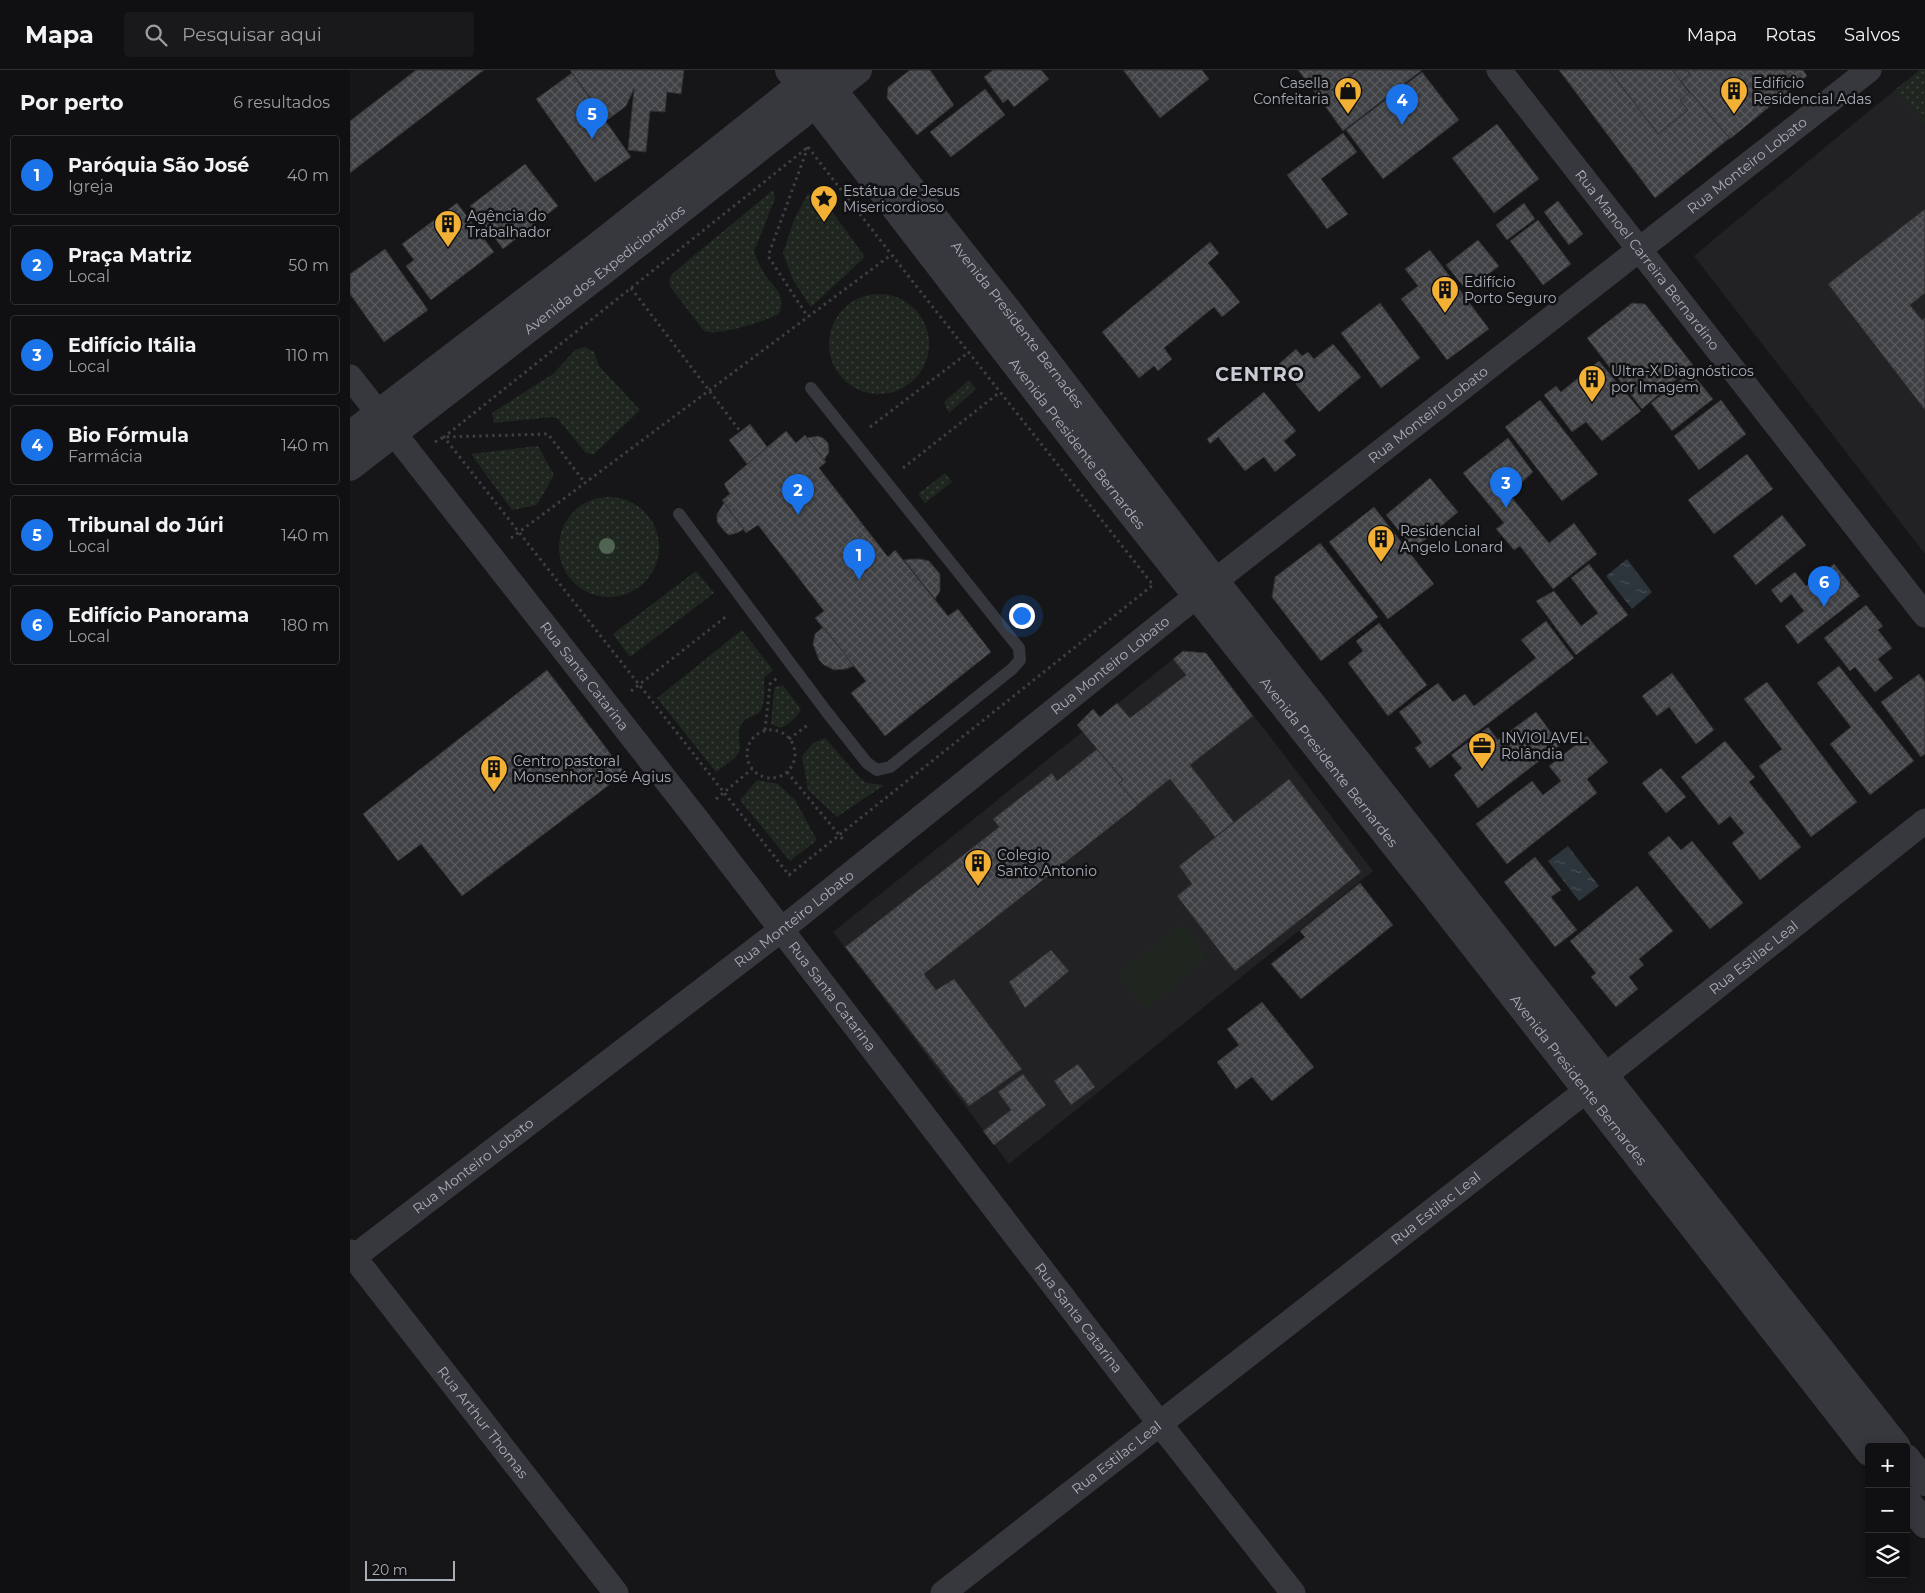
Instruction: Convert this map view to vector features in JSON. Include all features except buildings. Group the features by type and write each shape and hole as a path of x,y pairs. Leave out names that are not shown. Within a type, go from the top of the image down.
{"street":[{"name":"Avenida dos Expedicionários","path":"350,467 386,423 606,254 813,80 858,70"},
{"name":"Rua Manoel Carreira Bernardino","path":"1499,70 1925,615"},
{"name":"Rua Monteiro Lobato","path":"351,1256 781,930 1206,588 1869,70"},
{"name":"Avenida Presidente Bernardes","path":"813,80 1114,471 1596,1082 1894,1443"},
{"name":"Rua Santa Catarina","path":"350,377 412,459 695,817 1160,1424 1294,1593"},
{"name":"Avenida dos Expedicionários","path":"350,435 386,423"},
{"name":"Rua Estilac Leal","path":"943,1593 1596,1082 1925,821"},
{"name":"Avenida Presidente Bernardes","path":"1596,1082 1865,1447"},
{"name":"Rua Arthur Thomas","path":"351,1256 616,1593"},
{"path":"1910,1463 1925,1482"},
{"path":"1910,1505 1925,1524"}],"lane":[{"path":"679,514 868,763 877,770 890,767 1012,669 1020,660 1019,648 811,388"}],"path":[{"path":"808,147 891,255 1083,496"},
{"path":"412,459 444,436 808,147"},
{"path":"808,147 768,256 808,317"},
{"path":"488,554 891,255"},
{"path":"631,288 740,431"},
{"path":"852,440 969,351"},
{"path":"886,482 1000,391"},
{"path":"444,436 548,434 585,483"},
{"path":"444,436 640,684"},
{"path":"609,710 745,602"},
{"path":"765,730 770,684 793,666"},
{"path":"765,730 782,732 793,745 794,759 787,772 775,778 762,777 752,769 746,754 748,746 758,734 765,730"},
{"path":"695,817 752,769"},
{"path":"787,772 840,835 862,865"}],"shaded area":[{"path":"1920,70 1925,70 1925,554 1694,256"},
{"path":"1920,70 1925,70 1925,124 1896,89"},
{"path":"773,190 775,198 754,252 763,271 780,296 781,307 779,314 730,330 719,332 704,331 671,288 669,280 672,274"},
{"path":"808,193 821,206 834,214 865,257 811,307 793,280 783,253 794,220"},
{"path":"879,294 898,298 915,308 925,325 929,344 925,363 915,380 898,390 879,394 860,390 843,380 833,363 829,344 833,325 843,308 860,298"},
{"path":"585,347 594,352 599,366 640,410 594,454 586,453 557,418 494,423 492,413 553,374 575,350"},
{"path":"969,380 976,389 949,413 944,402"},
{"path":"538,446 554,475 537,505 512,510 471,454"},
{"path":"945,473 952,482 925,503 918,494"},
{"path":"609,497 628,501 645,511 655,528 659,547 655,566 645,583 628,593 609,597 590,593 573,583 563,566 559,547 563,528 573,511 590,501"},
{"path":"696,571 714,593 630,657 613,634"},
{"path":"742,630 773,670 764,678 764,696 761,710 744,721 740,728 740,750 735,758 716,772 657,698"},
{"path":"1183,651 1206,653 1373,871 1009,1164 833,932"},
{"path":"783,685 801,709 793,720 781,728 771,724 775,687"},
{"path":"825,738 860,778 867,783 884,785 837,817 808,790 802,756 813,743"},
{"path":"757,780 778,784 795,800 817,840 790,861 740,800"},
{"path":"1182,925 1208,958 1145,1009 1118,975"}],"water":[{"path":"1627,559 1652,592 1632,609 1606,576"},
{"path":"1568,846 1599,886 1579,901 1548,861"}],"place":[{"name":"Casella Confeitaria","path":"1348,115"},
{"name":"Edifício Residencial Adas","path":"1734,115"},
{"name":"Bio Fórmula","path":"1402,125"},
{"name":"Tribunal do Júri","path":"592,139"},
{"name":"Estátua de Jesus Misericordioso","path":"824,223"},
{"name":"Agência do Trabalhador","path":"448,248"},
{"name":"Edifício Porto Seguro","path":"1445,314"},
{"name":"Ultra-X Diagnósticos por Imagem","path":"1592,403"},
{"name":"Edifício Itália","path":"1506,508"},
{"name":"Praça Matriz","path":"798,515"},
{"name":"Residencial Angelo Lonard","path":"1381,563"},
{"name":"Paróquia São José","path":"859,580"},
{"name":"Edifício Panorama","path":"1824,607"},
{"name":"INVIOLAVEL Rolândia","path":"1482,770"},
{"name":"Centro pastoral Monsenhor José Agius","path":"494,793"},
{"name":"Colegio Santo Antonio","path":"978,887"}],"district":[{"name":"CENTRO","path":"1260,374"}]}
